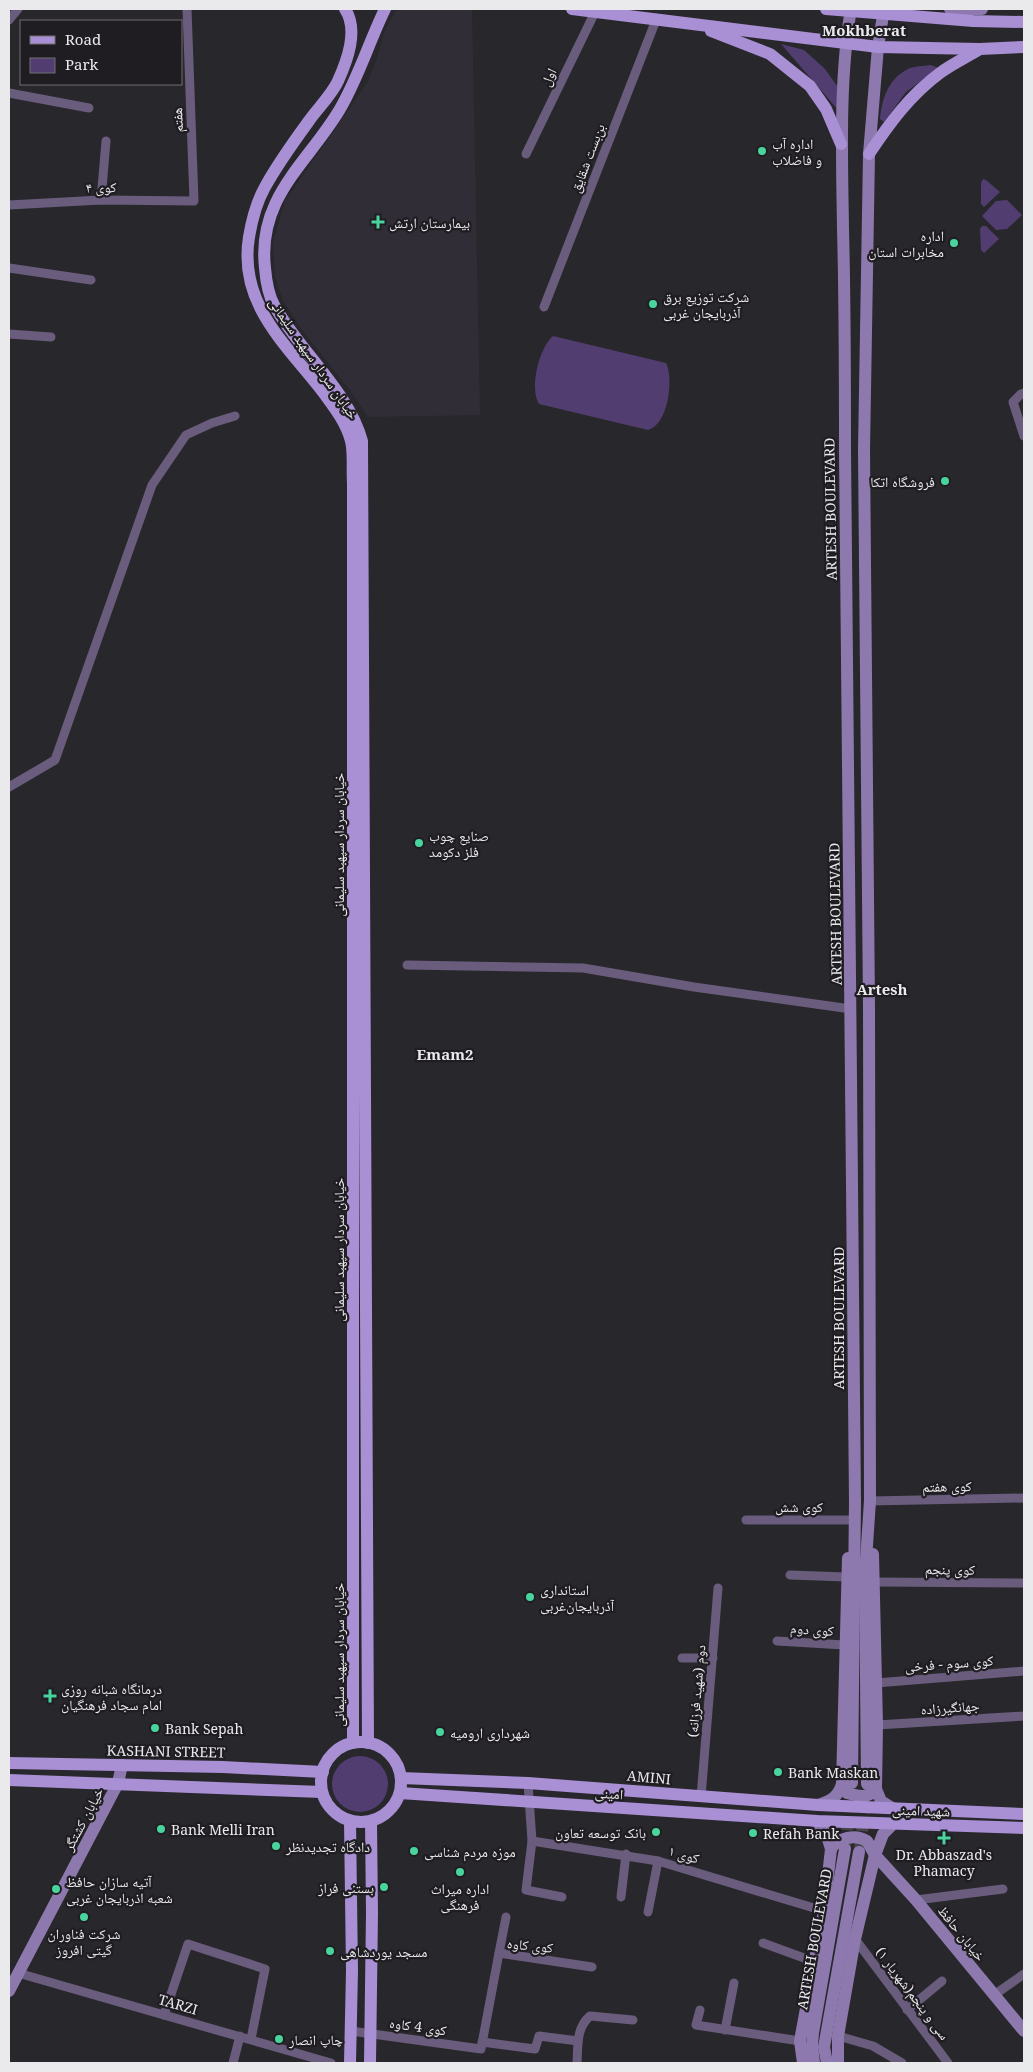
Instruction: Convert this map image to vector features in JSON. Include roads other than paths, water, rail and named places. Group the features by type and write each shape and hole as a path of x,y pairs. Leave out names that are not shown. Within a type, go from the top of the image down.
{"main road":[{"name":"خیابان سردار سپهبد سلیمانی","path":"346,9 352,29 348,53 337,83 264,187 253,214 248,242 247,269 261,314 342,418 351,442 353,1743"},
{"name":"خیابان سردار سپهبد سلیمانی","path":"368,1743 362,441 359,429 343,402 287,327 272,302 263,257 268,222 279,194 338,111 356,81 374,31 385,9"},
{"path":"572,9 878,47 980,49 1024,47"},
{"path":"826,9 883,12 973,21 1024,22"},
{"path":"950,9 982,9"},
{"path":"950,9 973,21"},
{"name":"ARTESH BOULEVARD","path":"847,1784 855,1501 842,144 847,44 851,10"},
{"path":"883,12 878,47 869,154 864,450 869,1008 870,1501 875,1582 877,1726 872,1786 881,1801 894,1809"},
{"path":"689,24 770,54 810,86 826,109 842,144"},
{"path":"869,154 888,126 912,97 940,73 980,49"},
{"path":"845,340 867,342"},
{"path":"845,450 864,450"},
{"path":"851,1009 869,1008"},
{"path":"855,1501 851,1520 846,1577 844,1645 847,1793 856,1796 867,1796 873,1793 865,1575 870,1501"},
{"path":"353,1743 368,1743 380,1747 394,1760 401,1778 400,1793 389,1811 371,1821 350,1821 332,1810 322,1792 323,1772 331,1756 344,1746 353,1743"},
{"name":"KASHANI STREET","path":"9,1763 323,1772"},
{"name":"خیابان کشتگر","path":"9,1988 118,1783 122,1765"},
{"name":"AMINI","path":"401,1778 528,1783 701,1797 894,1809"},
{"path":"9,1780 322,1792"},
{"path":"818,1805 834,1798 847,1784"},
{"name":"امینی","path":"400,1793 817,1821"},
{"name":"شهید امینی","path":"894,1809 1024,1814"},
{"path":"350,1821 350,2063"},
{"path":"370,2063 371,1821"},
{"path":"803,2063 800,2041 824,1911 831,1849 827,1836 817,1821"},
{"name":"شهید امینی","path":"817,1821 1024,1828"},
{"path":"827,2063 824,2047 832,2036 875,1855 883,1834 894,1824"},
{"name":"خیابان حافظ","path":"831,1849 840,1840 854,1837 867,1841 875,1855 916,1900 1024,2031"},
{"name":"ARTESH BOULEVARD","path":"814,2063 813,2033 845,1849"},
{"name":"ARTESH BOULEVARD","path":"832,2036 860,1852"},
{"path":"832,2036 838,2063"}],"street":[{"path":"9,20 18,9"},
{"name":"هفتم","path":"187,9 194,201"},
{"name":"اول","path":"526,154 594,12"},
{"name":"بن‌بست شقایق","path":"544,307 656,20"},
{"path":"9,93 89,108"},
{"path":"100,200 106,141"},
{"name":"کوی ۴","path":"9,205 100,200 194,201"},
{"path":"9,268 91,280"},
{"path":"9,334 51,337"},
{"path":"1024,393 1013,402 1024,436"},
{"path":"9,787 55,760 152,485 186,435 212,423 236,416"},
{"path":"407,964 583,968 694,988 851,1009"},
{"name":"کوی هفتم","path":"870,1501 1024,1498"},
{"name":"کوی شش","path":"746,1520 851,1520"},
{"path":"790,1575 846,1577"},
{"name":"کوی پنجم","path":"875,1582 1024,1583"},
{"name":"دوم (شهید فرزانه)","path":"701,1797 718,1588"},
{"name":"کوی دوم","path":"777,1640 844,1645"},
{"path":"682,1658 713,1658"},
{"name":"کوی سوم - فرخی","path":"876,1683 1024,1671"},
{"name":"جهانگیرزاده","path":"877,1726 1024,1716"},
{"path":"528,1783 532,1841 526,1890 562,1897"},
{"name":"کوی ۱","path":"532,1841 626,1854 658,1861 824,1911"},
{"path":"621,1897 626,1854"},
{"path":"648,1912 658,1861"},
{"path":"916,1900 1002,1889"},
{"path":"500,1953 506,1917"},
{"name":"سی و پنجم(شهریار ۱)","path":"855,1939 948,2063"},
{"path":"763,1943 815,1962"},
{"path":"164,2015 188,1944 266,1969 251,2039"},
{"name":"کوی کاوه","path":"481,2045 500,1953 592,1967"},
{"name":"TARZI","path":"18,1973 330,2063"},
{"path":"994,1995 1024,1974"},
{"path":"907,2010 942,1981"},
{"path":"725,2030 734,1983"},
{"path":"700,2010 696,2025 800,2041"},
{"path":"577,2063 578,2041 582,2026 590,2016 633,2020"},
{"name":"کوی 4 کاوه","path":"351,2031 535,2049 539,2036 578,2041"},
{"path":"233,2063 240,2036"},
{"path":"832,2036 873,2046 902,2063"}],"tunnel":[{"path":"845,1848 850,1796"},
{"path":"860,1849 866,1797"}],"place":[{"name":"اداره آب و فاضلاب","path":"762,151"},
{"name":"بیمارستان ارتش","path":"378,222"},
{"name":"اداره مخابرات استان","path":"954,243"},
{"name":"شرکت توزیع برق آذربایجان غربی","path":"653,304"},
{"name":"فروشگاه اتکا","path":"945,481"},
{"name":"صنایع چوب فلز دکومد","path":"419,843"},
{"name":"استانداری آذربایجان‌غربی","path":"530,1597"},
{"name":"درمانگاه شبانه روزی امام سجاد فرهنگیان","path":"50,1696"},
{"name":"Bank Sepah","path":"155,1728"},
{"name":"شهرداری ارومیه","path":"440,1732"},
{"name":"Bank Maskan","path":"778,1772"},
{"name":"Bank Melli Iran","path":"161,1829"},
{"name":"بانک توسعه تعاون","path":"656,1832"},
{"name":"Refah Bank","path":"753,1833"},
{"name":"Dr. Abbaszad's Phamacy","path":"944,1838"},
{"name":"دادگاه تجدیدنظر","path":"276,1846"},
{"name":"موزه مردم شناسی","path":"414,1851"},
{"name":"اداره میراث فرهنگی","path":"460,1872"},
{"name":"بستنی فراز","path":"384,1887"},
{"name":"آتیه سازان حافظ شعبه اذربایجان غربی","path":"56,1889"},
{"name":"شرکت فناوران گیتی افروز","path":"84,1917"},
{"name":"مسجد یوردشاهی","path":"330,1951"},
{"name":"چاپ انصار","path":"279,2039"}],"district":[{"name":"Mokhberat","path":"864,30"},
{"name":"Artesh","path":"882,989"},
{"name":"Emam2","path":"445,1054"}]}
